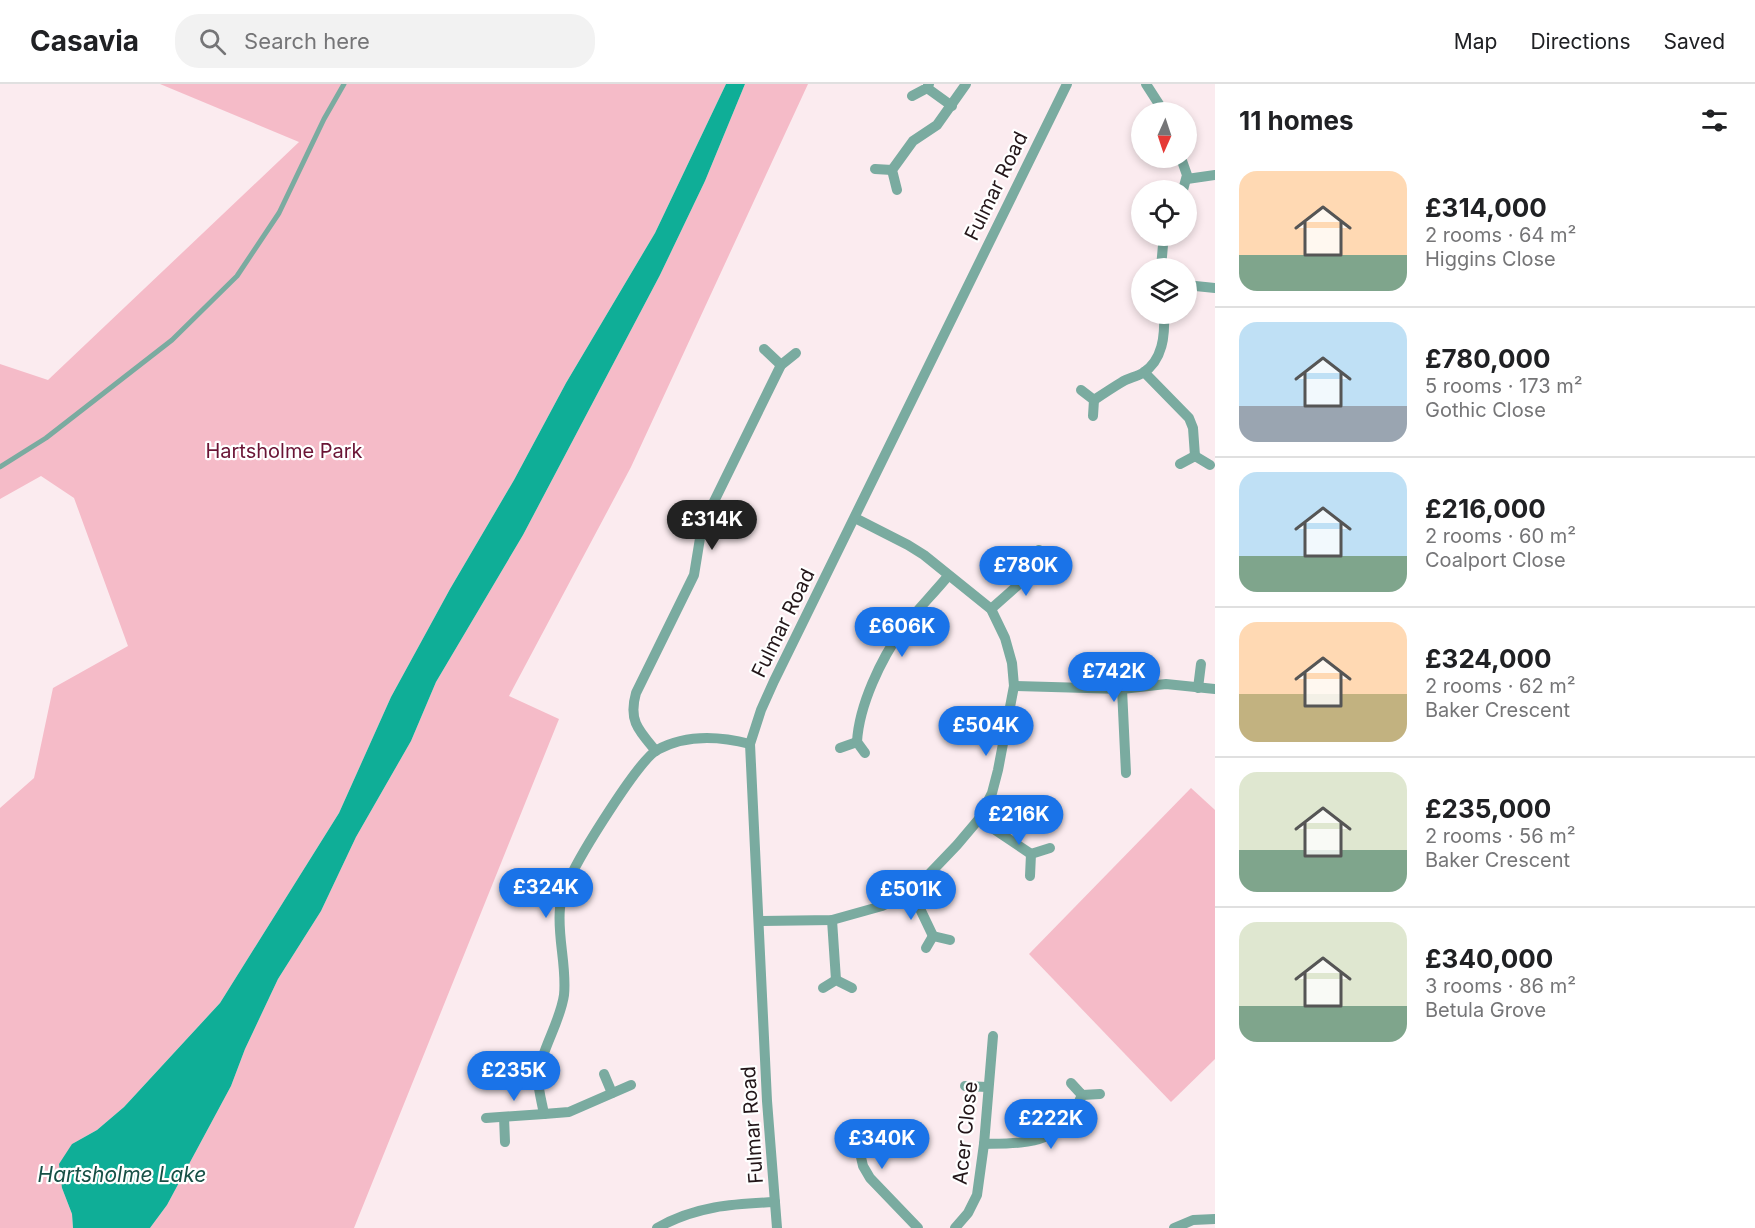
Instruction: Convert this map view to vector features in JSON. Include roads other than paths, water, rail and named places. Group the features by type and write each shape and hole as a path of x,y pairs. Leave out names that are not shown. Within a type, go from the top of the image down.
{"street":[{"path":"897,190 892,170 913,141 938,125 966,84"},
{"name":"Fulmar Road","path":"777,1228 767,1101 750,744 761,710 774,681 1067,84"},
{"path":"1146,84 1158,102"},
{"path":"912,96 928,86 952,106"},
{"path":"1184,168 1187,179 1215,175"},
{"path":"876,169 892,170"},
{"path":"1197,286 1215,288"},
{"path":"1094,400 1123,381 1144,372 1154,362 1161,349 1165,324"},
{"path":"764,349 781,365"},
{"path":"656,751 633,719 632,707 636,693 694,575 702,526 781,365 796,353"},
{"path":"1144,372 1189,418 1193,428 1195,456"},
{"path":"1081,390 1094,400"},
{"path":"1093,416 1094,400"},
{"path":"1180,464 1195,456"},
{"path":"1195,456 1210,465"},
{"path":"759,921 832,920 882,906 912,892 980,819 992,793 998,770 1014,686 1012,663 1005,638 991,609 908,545 855,518"},
{"path":"1039,550 1042,564"},
{"path":"991,609 1042,564"},
{"path":"1042,564 1056,571"},
{"path":"864,753 857,742 858,725 862,709 887,656 903,629 948,576"},
{"path":"1198,688 1201,664"},
{"path":"1014,686 1122,689 1166,684 1215,689"},
{"path":"1122,689 1126,773"},
{"path":"544,1114 538,1078 564,996 560,909 570,876 616,801 635,774 656,751 675,743 701,738 725,737 750,744"},
{"path":"840,748 857,742"},
{"path":"980,819 1031,854"},
{"path":"1031,854 1050,848"},
{"path":"1029,876 1031,854"},
{"path":"912,892 933,936"},
{"path":"832,920 836,980"},
{"path":"933,936 950,940"},
{"path":"926,948 933,936"},
{"path":"823,988 836,980"},
{"path":"836,980 852,988"},
{"name":"Acer Close","path":"955,1228 968,1213 977,1195 984,1144 993,1036"},
{"path":"604,1074 612,1093"},
{"path":"1071,1083 1082,1095"},
{"path":"486,1118 569,1112 631,1086"},
{"path":"965,1086 987,1088"},
{"path":"1082,1095 1100,1094"},
{"path":"984,1144 1037,1141 1065,1123 1075,1112 1082,1095"},
{"path":"504,1117 506,1142"},
{"path":"858,1144 870,1133"},
{"path":"840,1134 858,1144 863,1166 870,1178 918,1228"},
{"path":"657,1228 693,1212 721,1205 775,1202"},
{"path":"1174,1228 1193,1220 1215,1219"}],"lane":[{"path":"0,467 46,438 172,340 237,276 279,213 324,119 344,84"}],"water":[{"name":"Hartsholme Lake","path":"726,84 745,84 705,181 660,275 523,535 436,682 411,741 356,837 321,911 278,979 245,1049 231,1086 167,1205 150,1228 73,1228 72,1214 62,1188 59,1164 72,1144 97,1130 124,1107 220,1003 339,813 391,697 566,383 655,233"}],"park label":[{"name":"Hartsholme Park","path":"284,451"}]}
